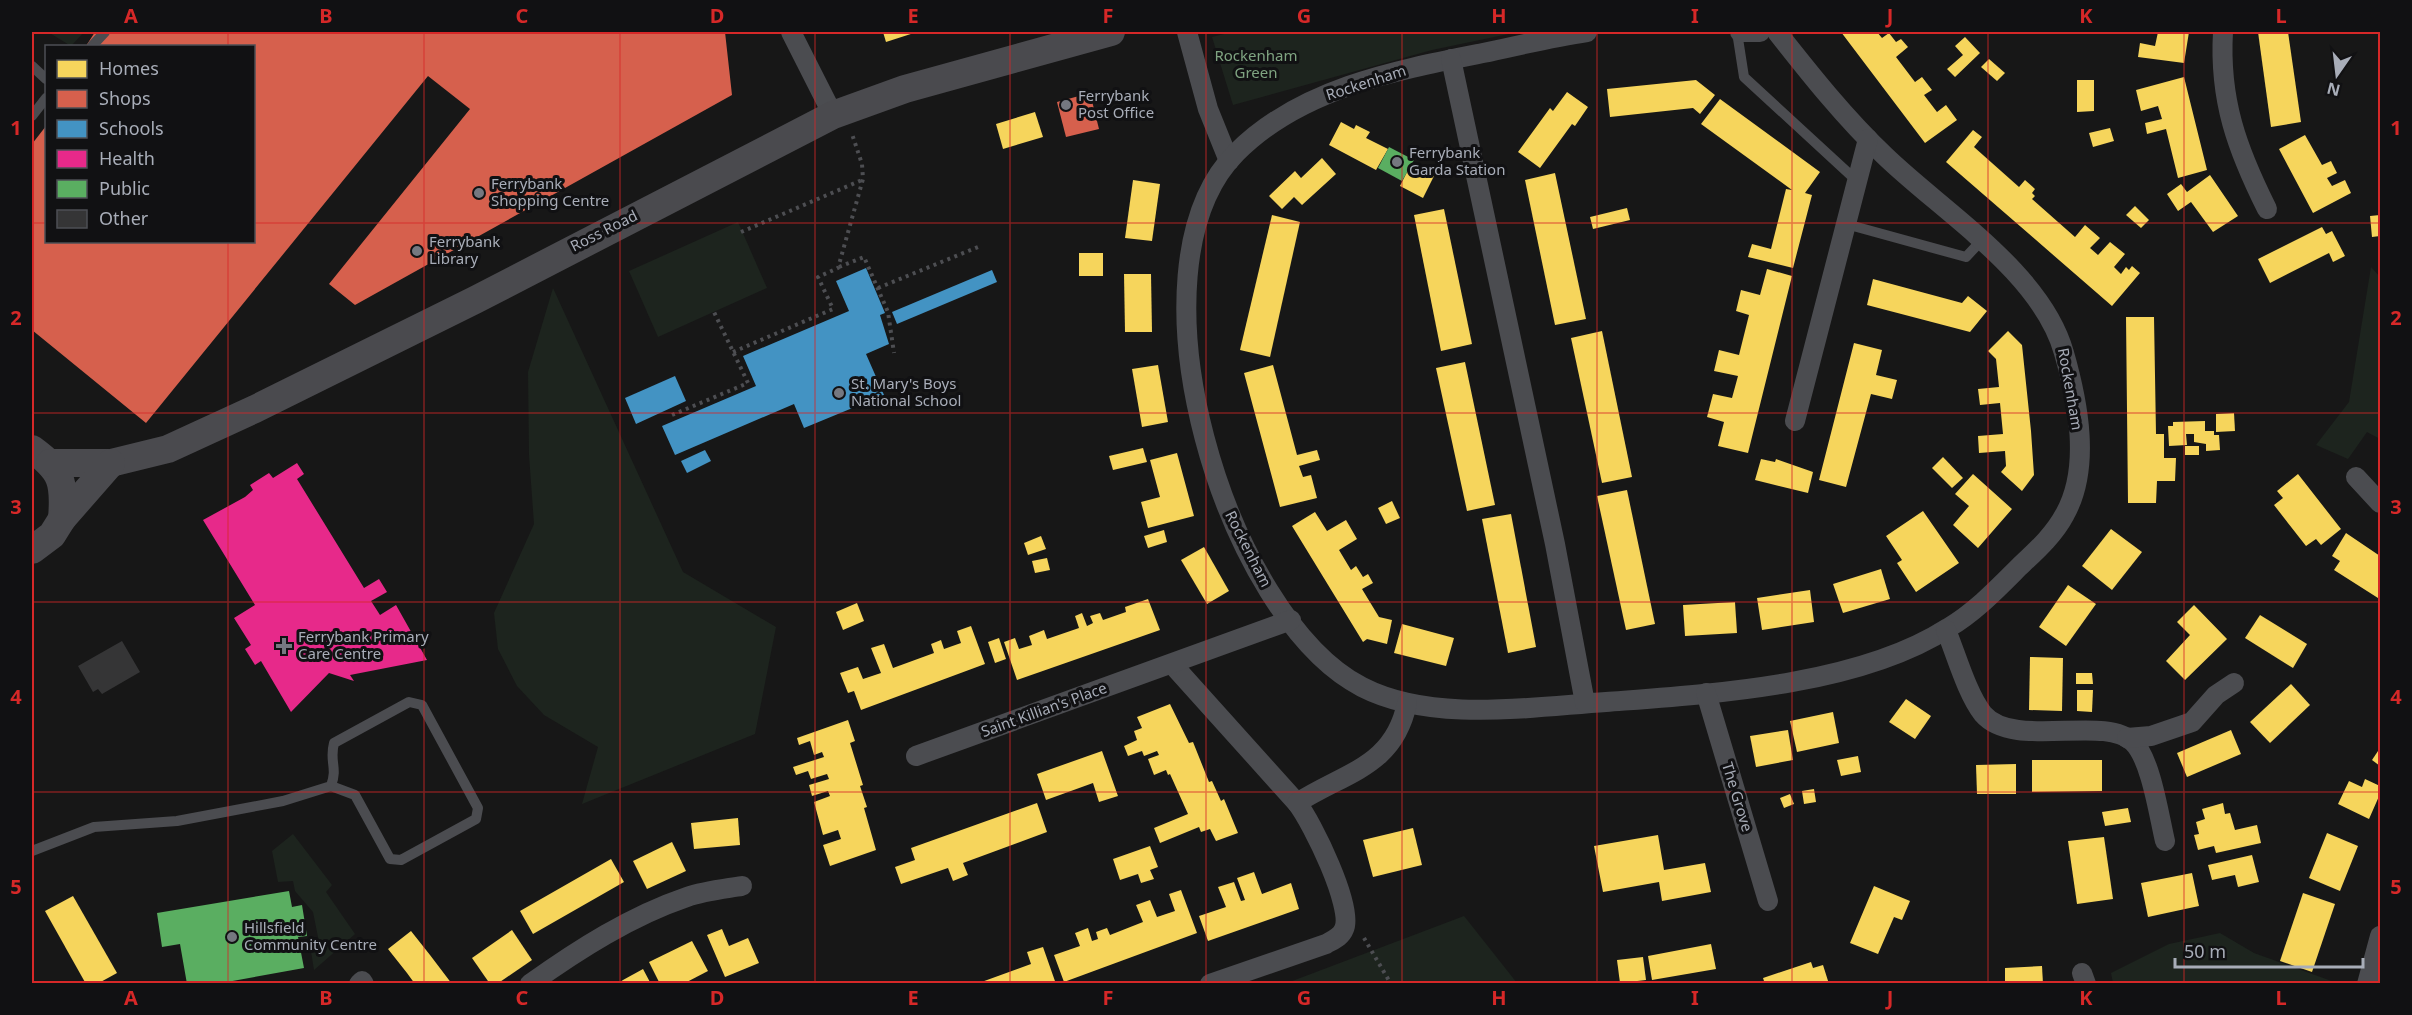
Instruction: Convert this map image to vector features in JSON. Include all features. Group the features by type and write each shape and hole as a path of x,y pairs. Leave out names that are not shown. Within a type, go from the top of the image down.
{"main road":[{"name":"Ross Road","path":"41,456 111,463 168,448 255,409 475,300 838,113 915,86 1111,32"},
{"path":"41,456 61,479 64,491 62,519"},
{"path":"32,550 52,535 62,519 111,463"}],"street":[{"path":"791,32 838,113"},
{"path":"1187,32 1208,109 1228,161"},
{"name":"Rockenham","path":"1587,32 1451,59 1353,85 1311,102 1254,137 1228,161 1202,206 1191,243 1186,302 1190,358 1206,442 1227,508 1254,566 1291,620 1320,654 1350,680 1379,695 1407,703 1470,708 1585,703 1706,693 1781,682 1855,666 1910,648 1946,630 2001,586 2050,536 2068,510 2079,465 2074,400 2057,330 2035,295 1981,241 1868,139 1777,32"},
{"path":"1738,32 1760,32"},
{"path":"2223,32 2223,75 2230,123 2242,158 2267,209"},
{"path":"1451,59 1555,544 1585,703"},
{"path":"1795,421 1868,139"},
{"path":"2356,477 2380,503"},
{"name":"Saint Killian's Place","path":"916,756 1291,620"},
{"path":"1946,630 1976,701 1990,720 2016,729 2112,733 2127,738 2151,736 2192,722 2216,695 2234,683"},
{"path":"1172,664 1297,803 1317,834 1344,906 1344,929 1326,944 1210,984"},
{"name":"The Grove","path":"1706,693 1768,901"},
{"path":"1297,803 1355,771 1384,750 1399,733 1407,703"},
{"path":"2127,738 2143,758 2165,841"},
{"path":"530,984 566,958 622,926 688,896 742,886"},
{"path":"2367,984 2380,936"},
{"path":"359,984 362,981 364,984"}],"lane":[{"path":"93,45 105,32"},
{"path":"1738,32 1744,77 1857,181"},
{"path":"32,66 45,78"},
{"path":"32,116 45,99"},
{"path":"1846,224 1966,257 1981,241"},
{"path":"32,851 94,827 177,821 283,801 331,786 355,795 390,859 401,860 476,819 478,808 422,705 409,702 334,743 330,755 336,773 331,786"}],"path":[{"path":"838,113 858,149 863,179 838,268"},
{"path":"741,232 863,179"},
{"path":"878,288 978,246"},
{"path":"733,352 833,309 818,277 864,257 888,312 894,353"},
{"path":"672,415 748,383 714,312"},
{"path":"1344,929 1363,937 1391,984"}],"green space":[{"path":"48,32 84,32 69,45"},
{"name":"Rockenham Green","path":"1232,32 1518,32 1432,50 1233,105 1212,37"},
{"path":"738,222 767,288 658,337 629,271"},
{"path":"2371,267 2380,277 2380,439 2367,432 2348,459 2316,445 2349,402"},
{"path":"553,288 683,572 776,627 755,734 582,804 598,747 544,715 517,686 498,649 494,613 534,524 529,455 528,372"},
{"path":"293,834 332,885 326,892 355,934 314,970 310,945 319,942 313,912 295,891 293,881 278,882 272,851"},
{"path":"1464,916 1517,983 1287,983"},
{"path":"2220,933 2254,953 2337,983 2113,983 2111,973 2169,944"}],"building: Homes":[{"path":"883,32 917,32 886,42"},
{"path":"1841,32 1877,32 1882,38 1889,33 1896,42 1901,39 1908,47 1896,57 1915,82 1922,77 1932,90 1924,95 1937,112 1946,105 1957,120 1925,143"},
{"path":"2158,32 2189,32 2184,63 2138,57 2140,43 2155,46"},
{"path":"2258,32 2288,32 2301,122 2271,127"},
{"path":"1965,37 1980,53 1955,77 1947,69 1963,55 1955,46"},
{"path":"1989,59 2005,73 1997,81 1981,67"},
{"path":"2184,77 2207,170 2178,178 2166,129 2147,134 2145,123 2162,119 2158,106 2141,111 2136,90"},
{"path":"1696,80 1715,95 1700,114 1693,108 1610,117 1607,89"},
{"path":"2077,80 2094,80 2094,111 2077,112"},
{"path":"1567,92 1588,107 1575,126 1572,124 1540,168 1518,152 1550,108 1553,111"},
{"path":"1720,99 1820,172 1805,193 1812,195 1793,268 1748,257 1752,244 1771,249 1786,189 1792,190 1701,124"},
{"path":"1035,112 1043,137 1003,149 996,124"},
{"path":"1341,122 1354,129 1356,125 1370,132 1366,138 1388,149 1376,170 1329,145"},
{"path":"2110,128 2114,141 2093,147 2089,133"},
{"path":"1973,130 1982,137 1974,147 2019,187 2025,180 2035,189 2032,193 2035,196 2032,199 2075,237 2085,225 2100,238 2090,248 2098,255 2110,242 2125,254 2114,267 2121,274 2126,267 2129,270 2132,266 2140,273 2112,306 1946,162"},
{"path":"2305,135 2322,165 2331,161 2337,173 2327,178 2332,186 2345,180 2351,193 2313,213 2279,149"},
{"path":"1322,158 1336,174 1302,205 1294,197 1282,209 1269,196 1295,171 1301,178"},
{"path":"1411,164 1434,176 1423,198 1400,186"},
{"path":"1555,173 1586,319 1555,325 1525,180"},
{"path":"2210,175 2238,216 2213,232 2191,202 2178,211 2167,194 2181,184 2187,192"},
{"path":"1133,180 1160,184 1152,241 1125,238"},
{"path":"2135,206 2149,220 2141,228 2126,215"},
{"path":"1627,208 1630,220 1593,229 1590,217"},
{"path":"1444,209 1472,344 1441,351 1414,215"},
{"path":"1272,215 1300,222 1270,357 1240,350"},
{"path":"2380,215 2380,236 2372,237 2370,216"},
{"path":"2322,227 2326,234 2332,231 2345,256 2333,262 2329,253 2270,283 2258,259"},
{"path":"1079,253 1103,253 1103,276 1079,276"},
{"path":"1767,269 1792,276 1748,453 1718,446 1724,422 1707,417 1713,394 1732,398 1738,376 1714,371 1719,350 1739,355 1749,315 1736,311 1741,290 1760,295"},
{"path":"1124,274 1151,274 1152,332 1125,332"},
{"path":"1873,279 1962,303 1968,296 1987,311 1970,332 1867,305"},
{"path":"2126,317 2154,317 2156,434 2164,434 2164,458 2176,458 2175,481 2157,481 2156,503 2128,503"},
{"path":"1602,331 1632,477 1602,483 1571,338"},
{"path":"2008,331 2022,345 2031,431 2034,475 2022,491 2001,472 2006,466 2005,451 1979,453 1978,436 2003,434 2000,403 1980,405 1978,389 1999,387 1996,359 1988,351"},
{"path":"1854,343 1882,350 1876,375 1897,380 1892,399 1871,394 1846,487 1819,480"},
{"path":"1465,362 1495,505 1467,511 1436,368"},
{"path":"1158,365 1168,422 1142,427 1132,369"},
{"path":"1273,365 1297,455 1317,450 1320,460 1299,466 1303,477 1311,475 1317,498 1280,507 1244,373"},
{"path":"2234,413 2235,431 2216,432 2216,414"},
{"path":"2205,421 2205,431 2214,431 2214,435 2219,435 2220,450 2206,451 2206,444 2194,442 2194,434 2186,434 2187,445 2169,446 2168,426 2173,426 2173,422"},
{"path":"2185,446 2199,446 2199,455 2185,455"},
{"path":"1143,448 1147,462 1113,470 1109,456"},
{"path":"1177,453 1194,516 1148,528 1141,502 1160,497 1150,460"},
{"path":"1943,457 1963,478 1952,488 1932,468"},
{"path":"1761,459 1775,462 1776,459 1813,472 1808,493 1755,480"},
{"path":"1973,474 2012,509 1978,548 1953,525 1969,506 1955,494"},
{"path":"2298,474 2341,529 2321,545 2316,539 2306,546 2274,505 2283,498 2277,491"},
{"path":"1627,490 1655,624 1626,630 1597,496"},
{"path":"1392,501 1400,518 1386,524 1378,508"},
{"path":"1923,511 1959,563 1916,592 1897,563 1902,560 1886,536"},
{"path":"1315,512 1327,531 1346,520 1357,539 1339,550 1351,570 1356,566 1363,577 1368,574 1373,583 1362,589 1379,617 1392,620 1387,644 1367,639 1363,642 1292,526"},
{"path":"1511,514 1536,647 1508,653 1482,519"},
{"path":"2111,529 2142,552 2112,590 2082,566"},
{"path":"1164,530 1167,542 1148,548 1144,536"},
{"path":"2346,533 2380,556 2380,595 2378,598 2334,570 2340,561 2332,556"},
{"path":"1041,536 1046,549 1028,555 1024,543"},
{"path":"1204,547 1229,591 1207,604 1181,560"},
{"path":"1047,558 1050,570 1035,573 1032,561"},
{"path":"1881,569 1890,599 1843,613 1833,584"},
{"path":"2068,585 2096,604 2066,646 2039,627"},
{"path":"1810,590 1814,622 1762,630 1757,598"},
{"path":"1148,599 1160,630 1017,680 1004,642 1015,638 1019,649 1032,645 1029,636 1044,630 1047,639 1079,628 1075,616 1082,613 1087,626 1093,623 1090,616 1100,613 1103,620 1126,612 1125,607"},
{"path":"1735,602 1737,633 1685,636 1683,605"},
{"path":"857,603 864,621 843,630 836,612"},
{"path":"2194,605 2227,639 2185,680 2166,661 2190,635 2177,622"},
{"path":"2260,615 2307,644 2293,668 2245,638"},
{"path":"1402,624 1454,638 1446,666 1394,653"},
{"path":"971,626 985,664 861,710 854,691 848,693 840,673 858,667 863,679 881,673 871,648 884,644 893,668 934,653 931,644 941,640 944,649 961,643 957,631"},
{"path":"999,638 1006,659 995,663 988,642"},
{"path":"2030,657 2063,658 2062,711 2029,710"},
{"path":"2076,673 2092,673 2093,684 2076,684"},
{"path":"2291,684 2310,705 2270,743 2250,722"},
{"path":"2077,690 2093,690 2092,712 2077,711"},
{"path":"1906,699 1931,716 1915,739 1889,722"},
{"path":"1170,704 1189,743 1193,742 1209,782 1212,781 1221,801 1224,799 1238,833 1216,841 1210,829 1201,832 1199,827 1160,843 1154,828 1188,814 1170,774 1168,775 1166,770 1154,775 1148,759 1159,755 1157,751 1144,756 1142,751 1128,756 1124,746 1137,740 1134,731 1142,728 1137,717"},
{"path":"1833,712 1839,743 1797,752 1790,721"},
{"path":"848,720 855,741 850,743 867,807 864,808 876,850 830,866 823,845 841,839 838,830 823,835 814,802 830,796 828,791 812,796 809,785 829,779 827,774 811,779 808,771 796,775 793,767 824,757 822,752 814,755 810,741 799,745 797,738"},
{"path":"1788,730 1793,760 1756,767 1750,736"},
{"path":"2231,730 2241,754 2187,777 2177,753"},
{"path":"2380,748 2380,766 2372,760"},
{"path":"1102,751 1118,796 1099,802 1093,783 1046,800 1037,774"},
{"path":"1858,756 1861,772 1841,776 1837,760"},
{"path":"2032,760 2102,760 2102,791 2032,792"},
{"path":"2016,764 2016,794 1977,794 1976,765"},
{"path":"2365,779 2380,786 2380,794 2369,819 2338,804 2349,781 2362,787"},
{"path":"1814,789 1816,802 1804,804 1802,791"},
{"path":"1790,794 1794,804 1784,808 1780,798"},
{"path":"1037,803 1047,832 963,863 968,875 953,881 948,868 901,884 895,867 915,860 911,848"},
{"path":"2223,803 2225,814 2230,813 2235,830 2257,825 2261,843 2216,853 2214,846 2198,850 2194,835 2199,834 2196,822 2205,819 2202,809"},
{"path":"2128,808 2131,822 2105,826 2102,812"},
{"path":"738,818 740,845 694,849 691,823"},
{"path":"1413,828 1422,865 1373,877 1363,840"},
{"path":"2327,833 2358,846 2340,891 2309,878"},
{"path":"1658,835 1664,870 1705,863 1711,892 1662,901 1659,882 1603,892 1594,846"},
{"path":"2104,837 2113,899 2077,904 2068,841"},
{"path":"672,842 686,871 647,889 633,861"},
{"path":"1150,846 1158,867 1150,870 1154,879 1141,883 1138,874 1120,880 1113,859"},
{"path":"2252,855 2259,882 2238,887 2235,875 2212,880 2208,865"},
{"path":"611,859 624,882 533,934 520,911"},
{"path":"1254,872 1262,894 1291,883 1299,909 1208,941 1199,916 1226,907 1218,887 1234,882 1241,901 1245,900 1237,878"},
{"path":"2192,873 2199,906 2148,917 2141,883"},
{"path":"1874,886 1910,901 1902,920 1894,917 1878,954 1850,943"},
{"path":"1181,890 1197,933 1064,982 1054,955 1080,946 1075,933 1088,928 1092,941 1098,939 1096,932 1107,928 1110,935 1143,922 1136,905 1150,900 1157,917 1175,911 1169,894"},
{"path":"2303,893 2335,904 2312,972 2280,961"},
{"path":"73,896 117,973 97,984 86,984 45,911"},
{"path":"722,929 729,946 748,938 759,963 725,977 707,935"},
{"path":"512,930 532,960 497,984 490,984 472,958"},
{"path":"411,931 452,984 415,984 388,949"},
{"path":"692,941 708,971 683,984 660,984 649,962"},
{"path":"1711,944 1716,969 1652,980 1648,956"},
{"path":"1043,947 1056,984 976,984 1031,964 1027,952"},
{"path":"1643,957 1646,980 1620,983 1617,960"},
{"path":"1811,962 1813,968 1823,965 1829,984 1765,984 1763,978"},
{"path":"2042,966 2043,984 2005,984 2005,968"},
{"path":"643,969 651,984 617,984 623,980"}],"building: Shops":[{"name":"Ferrybank Shopping Centre","path":"95,32 725,32 732,95 355,305 329,284 470,109 428,76 146,423 32,330 32,144 45,127 45,243 255,243 255,45 87,45"},
{"path":"1090,93 1099,129 1066,137 1057,102"}],"building: Schools":[{"path":"866,268 885,313 880,315 889,344 866,354 884,395 804,428 794,404 675,455 662,426 756,386 743,356 849,311 836,281"},
{"path":"992,270 997,282 897,324 892,312"},
{"path":"675,376 686,401 636,424 625,398"},
{"path":"705,450 711,461 687,473 681,461"}],"building: Health":[{"path":"297,463 304,474 297,479 364,588 379,579 387,592 371,601 380,615 396,605 427,660 350,675 354,681 329,673 291,712 261,661 255,665 245,649 251,645 234,618 255,605 203,520 245,497 253,490 250,485 269,473 273,478"}],"building: Public":[{"name":"Ferrybank Garda Station","path":"1389,147 1414,160 1402,181 1378,168"},
{"name":"Hillsfield Community Centre","path":"289,891 292,907 302,905 307,936 298,937 304,968 216,984 187,984 180,944 162,947 157,913"}],"building: Other":[{"path":"122,641 140,672 102,694 98,689 93,692 78,666"}],"place":[{"name":"Ferrybank Post Office","path":"1066,105"},
{"name":"Ferrybank Garda Station","path":"1397,162"},
{"name":"Ferrybank Shopping Centre","path":"479,193"},
{"name":"Ferrybank Library","path":"417,251"},
{"name":"St. Mary's Boys National School","path":"839,393"},
{"name":"Ferrybank Primary Care Centre","path":"284,646"},
{"name":"Hillsfield Community Centre","path":"232,937"}]}
